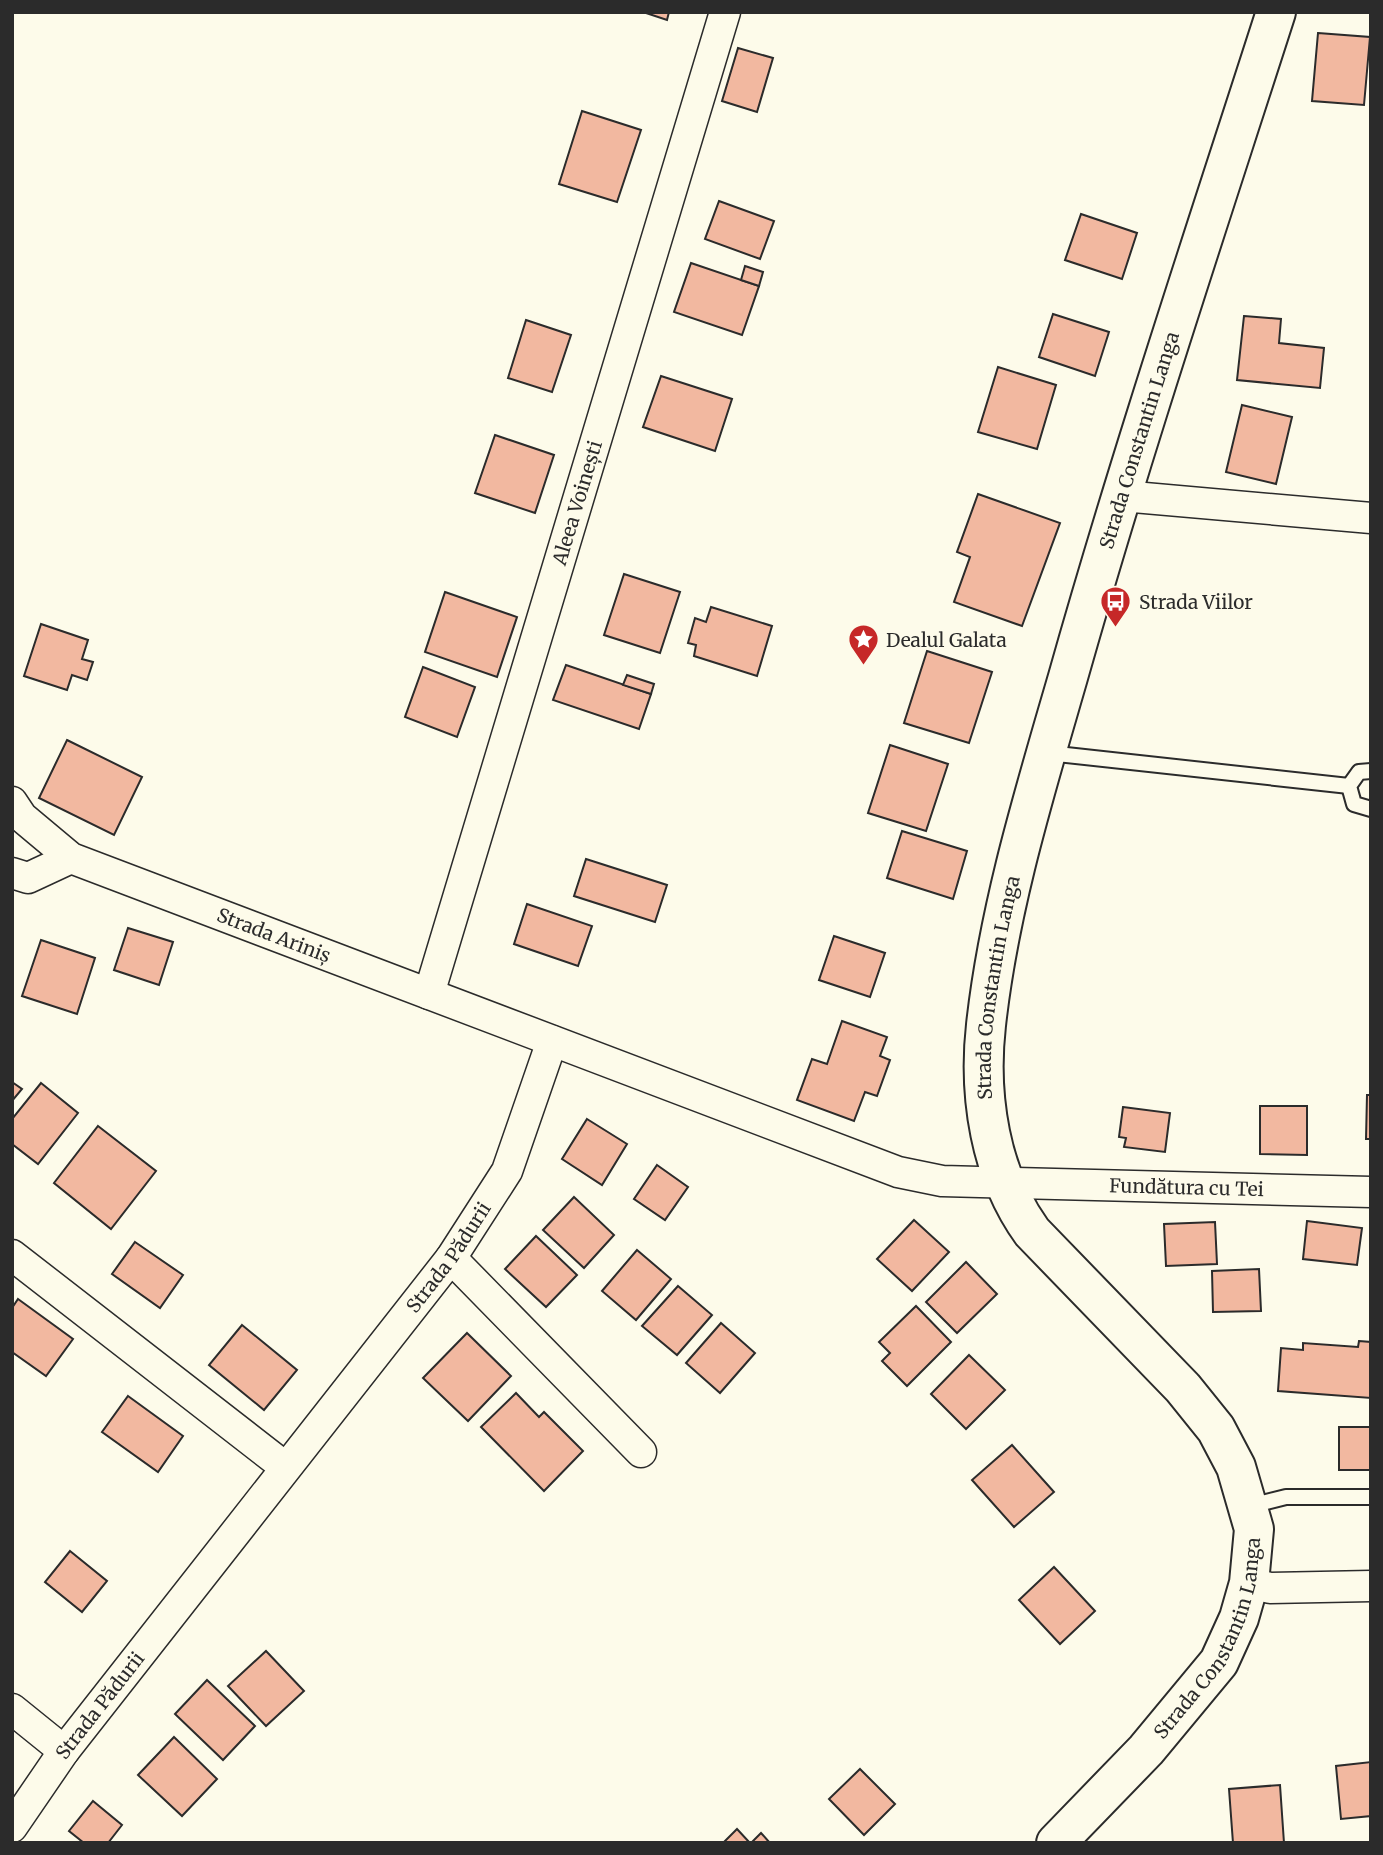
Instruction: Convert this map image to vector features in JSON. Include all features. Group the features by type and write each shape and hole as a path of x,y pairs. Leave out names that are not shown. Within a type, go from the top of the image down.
{"main road":[{"name":"Strada Constantin Langa","path":"1057,1843 1146,1750 1219,1662 1239,1618 1249,1583 1254,1530 1250,1506 1236,1467 1216,1429 1183,1388 1032,1233 1017,1212 1002,1182 989,1129 984,1083 986,1027 1013,876 1046,753 1122,496 1276,12"}],"street":[{"name":"Aleea Voinești","path":"429,994 724,12"},
{"path":"1122,496 1371,518"},
{"name":"Strada Ariniș","path":"12,802 22,817 71,858 552,1041"},
{"path":"12,873 29,878 71,858"},
{"path":"552,1041 898,1172 942,1181 1002,1182"},
{"name":"Strada Pădurii","path":"12,1827 64,1751 451,1258 507,1171 552,1041"},
{"name":"Fundătura cu Tei","path":"1002,1182 1371,1192"},
{"path":"12,1255 285,1467"},
{"path":"451,1258 641,1452"},
{"path":"1249,1583 1270,1588 1371,1586"},
{"path":"12,1709 64,1751"}],"lane":[{"path":"1046,753 1349,786"},
{"path":"1349,786 1359,772 1371,771"},
{"path":"1349,786 1354,804 1371,809"},
{"path":"1250,1506 1286,1497 1371,1497"}],"building":[{"path":"643,12 669,12 667,20"},
{"path":"1318,33 1370,37 1364,105 1312,101"},
{"path":"738,48 773,58 757,112 722,101"},
{"path":"582,111 641,130 617,202 559,184"},
{"path":"719,201 774,221 760,259 705,239"},
{"path":"1081,214 1137,233 1122,279 1065,260"},
{"path":"691,263 759,286 742,335 674,312"},
{"path":"745,266 763,272 759,286 741,280"},
{"path":"1053,314 1109,332 1095,376 1039,357"},
{"path":"1244,316 1281,319 1279,343 1324,348 1320,388 1237,380"},
{"path":"526,320 571,335 552,392 508,378"},
{"path":"998,367 1056,385 1037,449 978,432"},
{"path":"661,376 732,399 715,451 643,427"},
{"path":"1242,405 1292,417 1276,484 1226,472"},
{"path":"495,435 554,455 535,513 475,493"},
{"path":"978,494 1060,523 1022,626 954,602 970,557 957,552"},
{"path":"624,574 680,592 660,653 604,635"},
{"path":"445,592 517,617 497,677 425,652"},
{"path":"711,607 772,626 757,676 694,656 696,645 688,643 695,618 706,622"},
{"path":"41,624 88,640 82,659 93,662 87,680 72,675 67,690 24,676"},
{"path":"927,651 992,672 969,743 904,723"},
{"path":"566,665 651,694 639,729 553,700"},
{"path":"423,667 475,687 457,737 405,717"},
{"path":"627,675 654,684 651,694 623,685"},
{"path":"67,740 142,777 114,835 39,798"},
{"path":"890,745 948,764 926,831 868,813"},
{"path":"902,831 967,851 953,899 887,878"},
{"path":"586,859 667,885 655,922 574,896"},
{"path":"527,904 592,926 578,966 514,944"},
{"path":"128,928 173,942 159,985 114,970"},
{"path":"834,936 885,953 870,997 819,980"},
{"path":"41,940 95,958 77,1014 22,996"},
{"path":"842,1021 887,1037 880,1056 890,1060 877,1096 865,1092 854,1121 797,1100 812,1059 827,1064"},
{"path":"12,1082 22,1089 12,1101"},
{"path":"41,1083 78,1113 38,1164 12,1144 12,1119"},
{"path":"1367,1095 1371,1095 1371,1139 1366,1139"},
{"path":"1260,1106 1307,1106 1307,1155 1260,1154"},
{"path":"1123,1107 1170,1113 1165,1152 1124,1147 1126,1138 1119,1137"},
{"path":"587,1119 627,1144 602,1185 562,1159"},
{"path":"98,1126 156,1171 111,1229 54,1183"},
{"path":"657,1165 688,1187 665,1220 634,1199"},
{"path":"574,1197 614,1235 584,1268 543,1230"},
{"path":"914,1220 949,1252 912,1291 877,1259"},
{"path":"1307,1221 1362,1228 1357,1265 1303,1259"},
{"path":"1215,1222 1217,1264 1166,1266 1164,1224"},
{"path":"536,1236 577,1275 546,1307 505,1269"},
{"path":"135,1242 183,1275 160,1308 112,1274"},
{"path":"637,1250 671,1279 636,1320 602,1291"},
{"path":"966,1262 997,1294 957,1333 926,1302"},
{"path":"1259,1269 1261,1311 1213,1312 1212,1271"},
{"path":"678,1286 712,1315 677,1355 642,1326"},
{"path":"18,1299 73,1339 46,1376 12,1352 12,1308"},
{"path":"916,1306 951,1342 907,1386 882,1361 890,1353 879,1342"},
{"path":"721,1323 755,1353 720,1393 686,1363"},
{"path":"242,1325 297,1370 264,1410 209,1365"},
{"path":"467,1333 511,1376 468,1421 423,1378"},
{"path":"1359,1341 1371,1342 1371,1398 1278,1391 1281,1348 1303,1350 1303,1343 1358,1347"},
{"path":"969,1355 1005,1390 966,1429 931,1394"},
{"path":"516,1393 539,1417 544,1412 583,1451 544,1491 481,1427"},
{"path":"128,1396 183,1436 158,1472 102,1432"},
{"path":"1339,1427 1371,1427 1371,1470 1339,1470"},
{"path":"1012,1445 1054,1492 1014,1527 972,1480"},
{"path":"70,1551 107,1581 82,1612 45,1582"},
{"path":"1054,1567 1095,1611 1060,1644 1019,1600"},
{"path":"266,1651 304,1691 266,1726 228,1686"},
{"path":"207,1680 255,1726 223,1760 175,1714"},
{"path":"174,1737 217,1779 182,1816 138,1775"},
{"path":"1371,1762 1371,1816 1341,1819 1336,1766"},
{"path":"860,1769 895,1804 864,1835 829,1799"},
{"path":"1280,1785 1284,1843 1233,1843 1229,1789"},
{"path":"93,1801 122,1825 108,1843 84,1843 69,1831"},
{"path":"737,1829 750,1843 723,1843"},
{"path":"761,1833 770,1843 751,1843"}],"place":[{"name":"Strada Viilor","path":"1116,629"},
{"name":"Dealul Galata","path":"863,667"}]}
